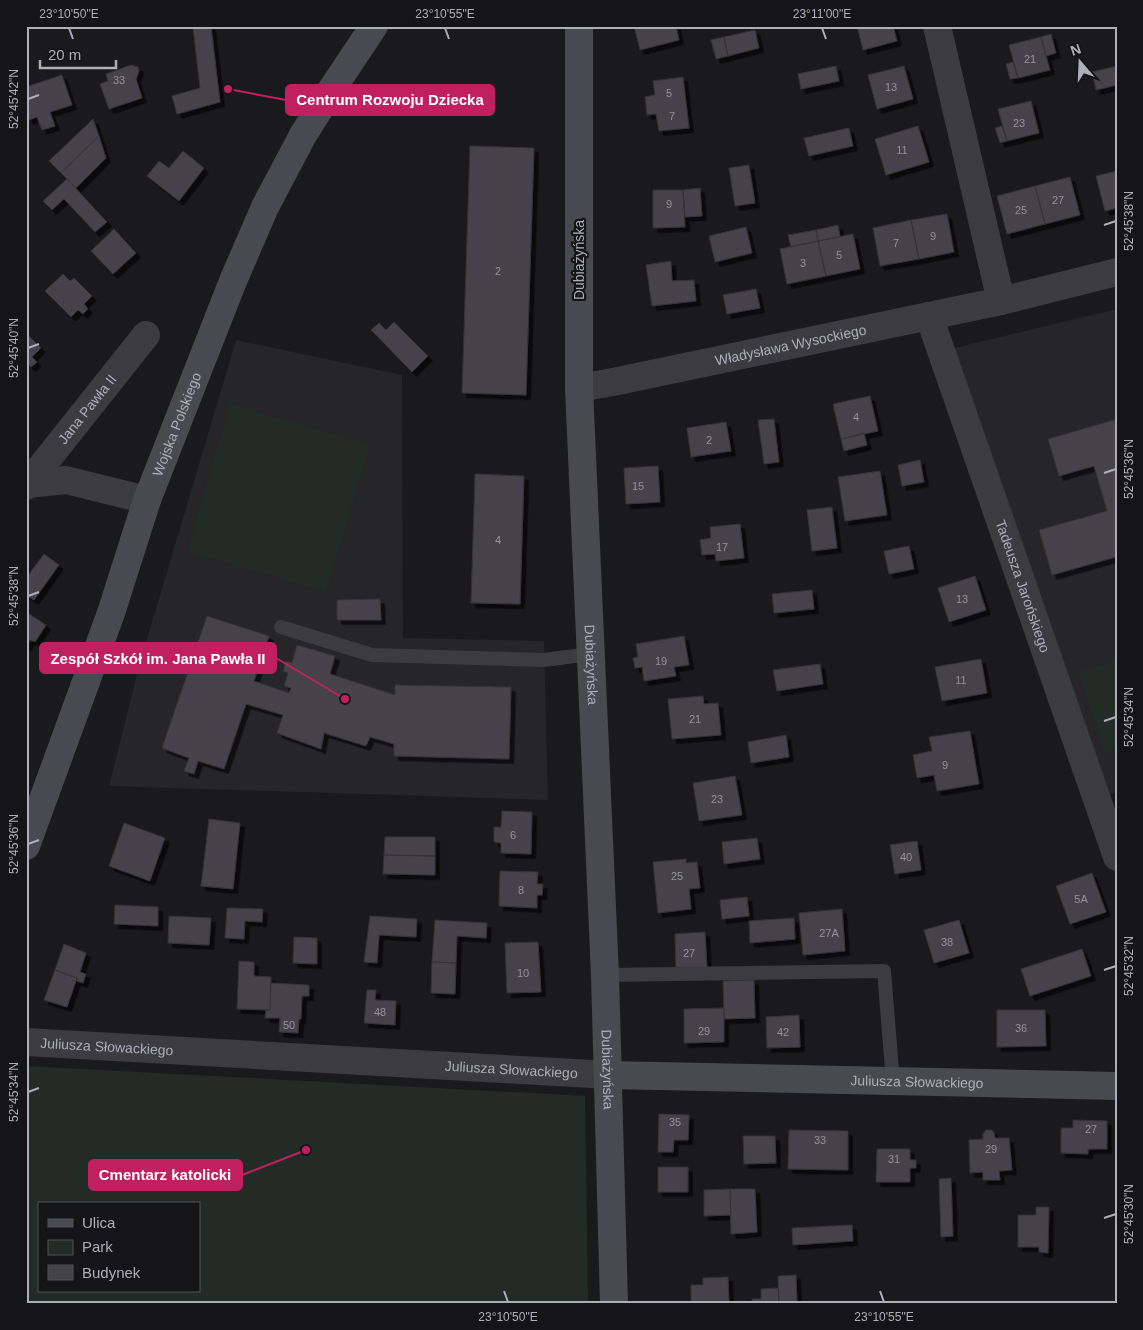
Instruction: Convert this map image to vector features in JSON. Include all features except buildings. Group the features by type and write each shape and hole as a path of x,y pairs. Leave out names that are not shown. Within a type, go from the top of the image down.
{"street":[{"name":"Wojska Polskiego","path":"26,846 111,613 147,500 233,281 265,207 303,135 374,26"},
{"name":"Dubiażyńska","path":"579,26 579,388 609,1075 614,1304"},
{"path":"937,26 1002,301"},
{"name":"Władysława Wysockiego","path":"579,388 1002,301 1117,272"},
{"name":"Tadeusza Jarońskiego","path":"929,316 1117,857"},
{"name":"Jana Pawła II","path":"27,485 146,335"},
{"name":"Jana Pawła II","path":"27,485 66,480 147,500"},
{"name":"Juliusza Słowackiego","path":"26,1042 609,1075 1117,1086"}],"lane":[{"path":"281,627 372,655 544,660 590,654"},
{"path":"605,975 884,971 893,1082"}],"shaded area":[{"path":"1117,309 1117,792 1104,796 950,349"},
{"path":"236,340 402,375 403,638 544,641 548,800 109,786 139,666"}],"green space":[{"path":"230,404 370,445 326,592 187,551"},
{"path":"1117,660 1117,749 1104,753 1079,672"},
{"path":"26,1066 585,1096 588,1304 26,1304"}],"place":[{"name":"Centrum Rozwoju Dziecka","path":"228,89"},
{"name":"Zespół Szkół im. Jana Pawła II","path":"345,699"},
{"name":"Cmentarz katolicki","path":"306,1150"}]}
